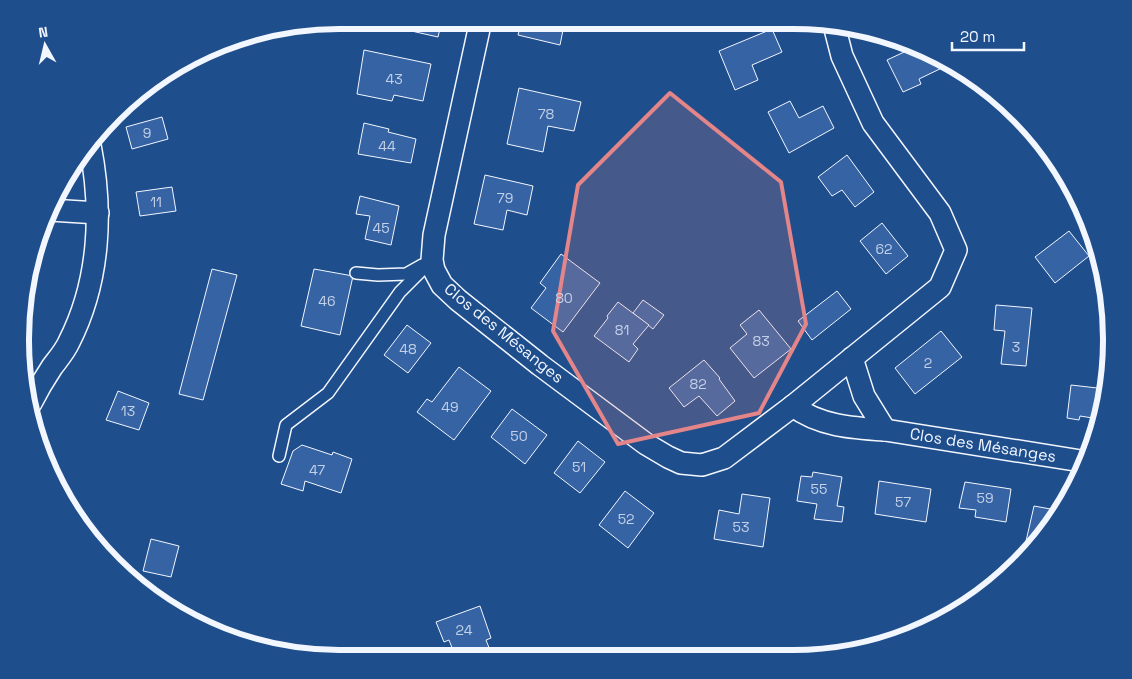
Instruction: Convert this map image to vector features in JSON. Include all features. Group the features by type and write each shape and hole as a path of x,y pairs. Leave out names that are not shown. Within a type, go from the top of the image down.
{"street":[{"name":"Clos des Mésanges","path":"479,29 437,223 432,260 438,278 442,285 458,300 540,365 646,444 680,463 702,464 724,458 793,406 940,288 956,250 940,213 873,123 842,56 836,32"},
{"path":"34,396 69,343 80,314 95,260 98,213 91,153"},
{"path":"57,210 98,213"},
{"path":"852,358 864,396 885,430"},
{"name":"Clos des Mésanges","path":"793,406 805,416 824,423 885,430 1079,460"}],"lane":[{"path":"356,273 378,275 406,274 432,260"},
{"path":"279,456 286,425 328,393 400,292 432,260"}],"highlighted area":[{"path":"670,93 781,182 806,324 759,413 618,444 553,331 578,185"}],"building":[{"path":"407,29 440,29 438,37"},
{"path":"520,29 563,29 560,45 518,35"},
{"path":"772,29 782,52 752,65 758,80 735,90 719,51"},
{"path":"364,50 431,64 423,101 394,95 392,101 357,94"},
{"path":"907,51 943,67 919,79 921,84 903,92 887,60"},
{"path":"519,88 581,102 574,131 548,126 543,152 507,144"},
{"path":"790,101 799,118 823,106 834,128 789,153 768,112"},
{"path":"162,117 168,139 132,149 126,127"},
{"path":"364,123 389,129 388,132 416,139 411,163 358,154"},
{"path":"847,155 874,192 855,207 842,190 832,196 818,177"},
{"path":"485,175 533,186 527,215 507,210 503,230 474,224"},
{"path":"172,187 176,211 140,216 136,192"},
{"path":"360,196 399,206 391,245 365,239 370,216 356,214"},
{"path":"882,223 908,256 886,274 860,241"},
{"path":"1069,231 1089,256 1055,283 1035,257"},
{"path":"561,254 600,283 563,332 531,308 546,288 540,283"},
{"path":"212,269 237,275 203,400 179,394"},
{"path":"314,269 353,276 340,335 301,326"},
{"path":"837,291 851,309 812,340 798,321"},
{"path":"643,300 664,315 653,329 633,313"},
{"path":"618,302 649,325 633,344 638,349 629,362 594,336"},
{"path":"996,305 1032,308 1026,366 1001,364 1005,331 994,330"},
{"path":"759,310 791,349 754,378 730,348 747,334 740,325"},
{"path":"407,325 431,343 408,373 384,355"},
{"path":"941,331 962,357 915,394 895,368"},
{"path":"704,360 720,378 735,401 717,416 699,396 684,407 669,388"},
{"path":"459,367 491,391 454,440 417,412 427,399 432,402"},
{"path":"1071,385 1099,388 1093,418 1080,416 1079,420 1067,418"},
{"path":"118,391 149,403 139,430 106,420"},
{"path":"512,409 547,435 525,464 491,437"},
{"path":"578,441 605,462 580,493 554,473"},
{"path":"302,445 332,455 333,452 352,459 341,493 305,481 303,491 281,484 293,451"},
{"path":"813,472 842,477 837,506 844,507 842,522 814,519 817,504 797,501 801,476 812,477"},
{"path":"879,481 931,489 926,522 875,514"},
{"path":"965,482 1011,489 1006,522 975,517 976,510 959,508"},
{"path":"625,491 654,513 628,548 599,525"},
{"path":"742,494 770,498 763,547 714,539 719,510 739,514"},
{"path":"1034,506 1053,509 1039,529 1025,545"},
{"path":"151,539 179,546 171,577 143,571"},
{"path":"480,606 491,638 486,640 490,650 453,650 449,640 444,642 436,622"}]}
